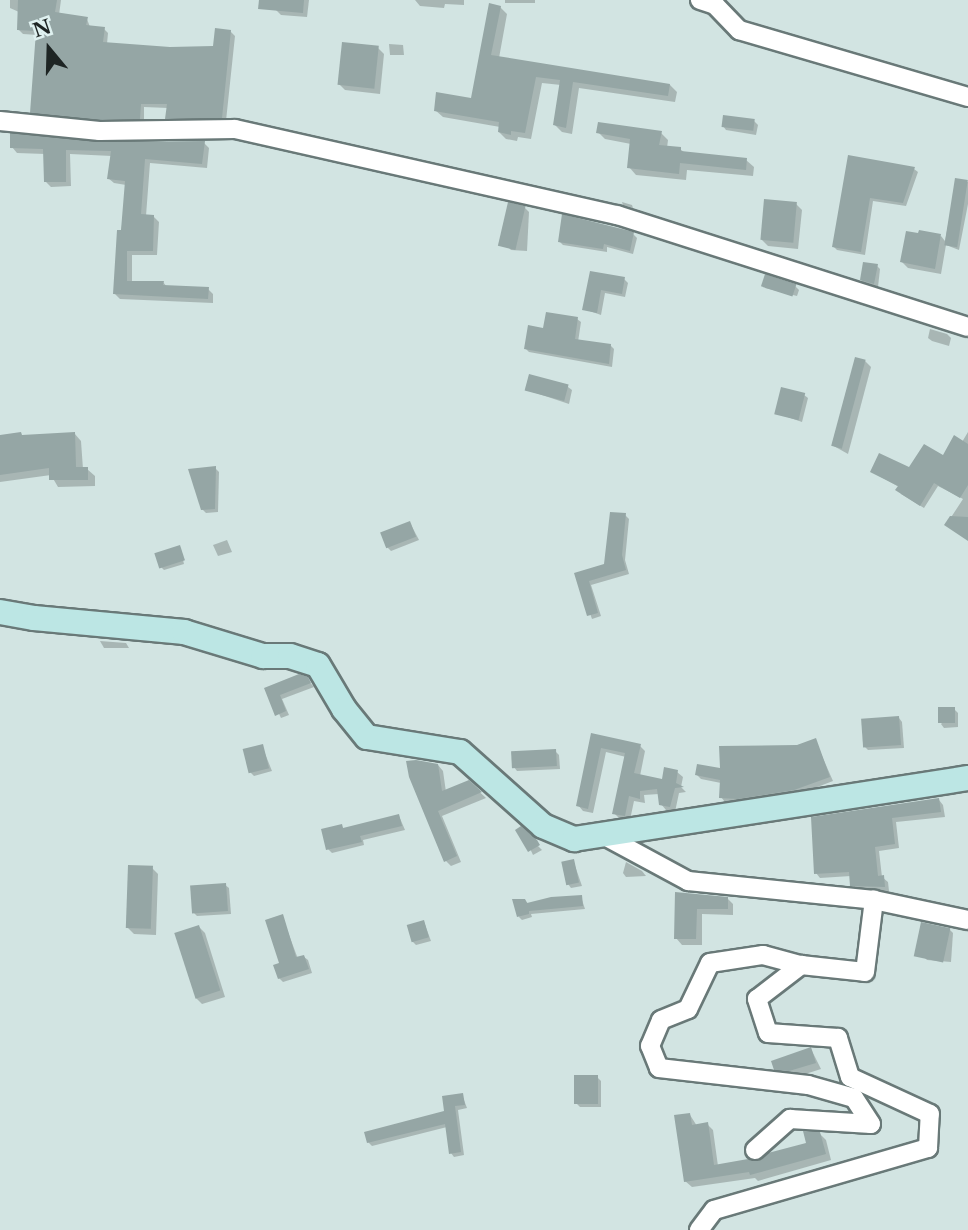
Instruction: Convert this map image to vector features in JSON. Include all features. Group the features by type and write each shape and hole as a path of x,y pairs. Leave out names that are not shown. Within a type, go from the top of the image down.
{"street":[{"path":"699,0 715,5 739,30 968,97"},
{"path":"0,121 100,131 235,129 617,215 968,327"},
{"path":"0,611 34,618 184,632 263,656 290,656 318,665 344,709 367,737 460,752 543,826 574,839 968,778"},
{"path":"603,835 688,881 874,900 968,920"},
{"path":"755,1150 790,1119 871,1124 854,1098 808,1086 659,1068 650,1046 661,1020 688,1009 710,963 763,955 801,965 865,972 874,900"},
{"path":"699,1230 714,1210 928,1148 930,1114 850,1077 838,1038 768,1033 757,999 801,965"}],"building":[{"path":"18,0 57,0 55,12 88,17 86,25 105,27 103,42 170,47 213,46 215,28 231,30 222,118 165,119 167,104 141,104 140,119 100,120 30,113 36,31 17,30"},
{"path":"259,0 304,0 303,13 258,9"},
{"path":"489,3 501,6 491,55 670,84 668,96 573,82 566,128 553,125 560,80 536,77 525,133 511,131 511,135 498,132 499,122 434,111 436,92 471,98"},
{"path":"342,42 379,46 374,89 338,85"},
{"path":"723,115 755,119 753,131 722,127"},
{"path":"598,122 662,131 659,145 681,147 681,151 747,158 746,170 680,163 679,174 627,168 630,139 596,133"},
{"path":"10,133 100,142 205,141 202,164 145,159 141,214 154,215 153,251 127,251 127,281 164,281 163,285 209,287 208,299 113,294 117,230 121,230 125,181 107,179 111,151 66,150 66,182 44,182 43,149 10,148"},
{"path":"848,155 915,167 903,203 870,198 861,252 832,247"},
{"path":"955,178 968,180 957,247 944,245"},
{"path":"764,199 797,202 793,243 760,240"},
{"path":"508,202 526,206 515,250 498,246"},
{"path":"562,214 634,232 630,251 604,244 603,249 558,242"},
{"path":"919,230 941,234 935,269 900,262 906,231 918,233"},
{"path":"863,262 878,264 874,284 860,280"},
{"path":"590,271 625,277 622,294 601,290 597,313 582,310"},
{"path":"765,274 796,284 792,297 761,286"},
{"path":"546,312 578,317 575,339 611,344 609,364 524,349 528,325 543,328"},
{"path":"855,357 866,360 842,449 831,446"},
{"path":"529,374 569,385 564,401 525,390"},
{"path":"781,387 805,393 798,420 774,414"},
{"path":"21,432 22,435 75,432 76,467 88,467 88,480 49,480 49,468 0,475 0,435"},
{"path":"954,435 968,444 968,485 960,498 934,483 920,506 895,490 898,486 870,472 879,453 909,467 924,444 943,455"},
{"path":"216,466 215,509 201,510 188,469"},
{"path":"610,512 626,513 622,555 626,570 589,581 598,613 587,616 574,573 604,564"},
{"path":"950,516 968,517 968,541 944,525"},
{"path":"410,521 416,537 386,548 380,532"},
{"path":"180,545 185,560 159,569 154,553"},
{"path":"299,674 308,677 311,683 280,695 286,711 275,716 264,688"},
{"path":"938,707 955,707 955,723 938,723"},
{"path":"899,716 901,745 863,748 861,719"},
{"path":"591,733 641,744 634,773 662,779 664,767 678,770 676,783 684,787 675,788 670,807 659,805 657,789 640,791 640,799 629,796 625,816 612,814 625,753 601,748 588,809 576,806"},
{"path":"816,738 830,777 794,790 738,799 719,798 720,780 695,775 697,764 720,768 719,746 797,745"},
{"path":"263,744 269,768 249,773 243,749"},
{"path":"556,749 557,766 512,768 511,751"},
{"path":"406,761 438,764 442,791 469,780 482,792 438,811 457,856 444,862 409,777"},
{"path":"939,798 941,812 892,818 895,844 875,847 878,876 884,875 885,887 850,886 849,872 814,874 811,817"},
{"path":"399,814 402,826 360,836 362,842 326,850 321,829 342,824 343,828"},
{"path":"521,826 540,845 528,852 515,830"},
{"path":"574,859 579,882 566,885 561,862"},
{"path":"128,865 153,866 151,929 126,928"},
{"path":"226,883 228,911 192,913 190,886"},
{"path":"675,892 728,897 728,909 697,909 696,939 674,939"},
{"path":"582,895 583,906 529,911 529,914 517,917 512,899 525,899 527,903 551,897"},
{"path":"283,914 296,957 304,955 309,969 278,979 273,965 279,963 265,920"},
{"path":"424,920 429,937 412,942 407,925"},
{"path":"921,922 950,928 943,962 914,956"},
{"path":"199,925 220,991 196,999 174,933"},
{"path":"811,1047 816,1063 789,1071 774,1070 771,1061"},
{"path":"574,1075 598,1075 598,1104 574,1104"},
{"path":"463,1093 465,1105 455,1106 461,1152 449,1154 445,1124 367,1143 364,1132 444,1111 442,1096"},
{"path":"690,1113 692,1125 708,1122 714,1165 748,1159 758,1161 768,1153 806,1143 803,1131 820,1132 826,1154 750,1175 749,1172 684,1182 674,1115"}]}
